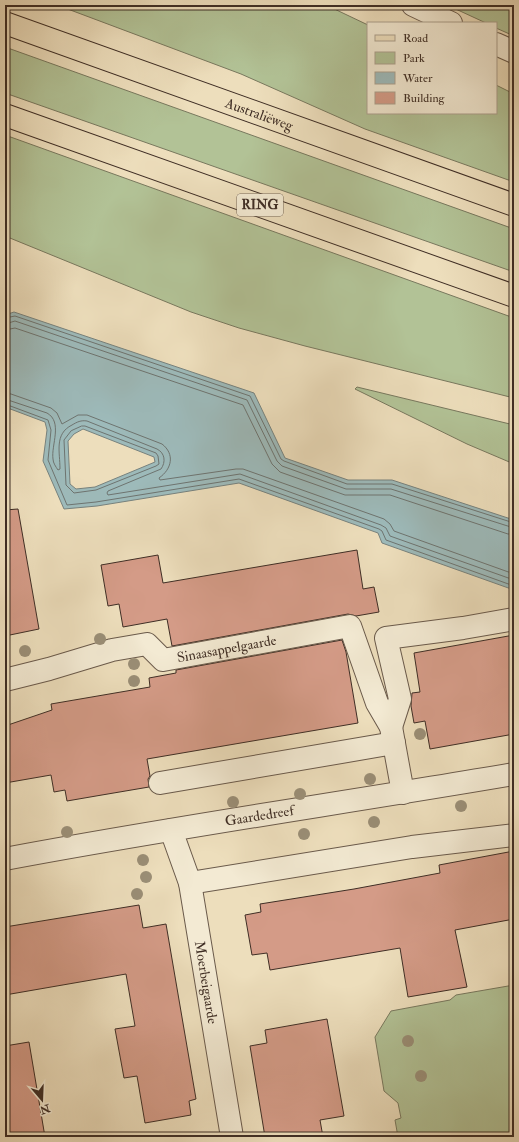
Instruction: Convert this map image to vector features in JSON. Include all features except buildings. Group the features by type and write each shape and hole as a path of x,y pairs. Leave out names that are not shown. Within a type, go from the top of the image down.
{"main road":[{"name":"Australiëweg","path":"5,23 514,205"},
{"name":"RING","path":"5,115 514,296"}],"street":[{"path":"413,5 449,22"},
{"path":"497,44 514,52"},
{"name":"Sinaasappelgaarde","path":"392,735 400,699 386,638 464,628 514,619"},
{"name":"Sinaasappelgaarde","path":"5,680 49,669 112,650 147,644 163,660 350,626 376,703 392,735 403,793"},
{"path":"160,783 392,735"},
{"name":"Gaardedreef","path":"5,859 171,830 514,774"},
{"name":"Moerbeigaarde","path":"171,830 190,883 232,1137"},
{"path":"190,883 412,847 514,835"}],"green space":[{"path":"57,5 326,5 367,25 367,114 497,114 497,86 514,94 514,182 365,129 241,74"},
{"path":"447,5 514,5 514,36 497,28 497,22 484,22"},
{"path":"5,47 514,229 514,272 5,93"},
{"path":"5,135 514,318 514,398 239,328 191,312 5,236"},
{"path":"357,387 514,425 514,464 467,444 355,389"},
{"path":"514,985 514,1137 398,1137 395,1120 401,1118 398,1103 384,1091 375,1037 391,1011 450,1000 456,995"}],"water":[{"path":"14,312 254,393 285,458 348,480 392,480 514,520 514,590 382,543 378,533 239,483 97,506 64,509 43,461 47,430 45,422 5,407 5,315","holes":["83,429 154,457 155,462 95,487 76,489 70,484 68,441 74,434"]}]}
